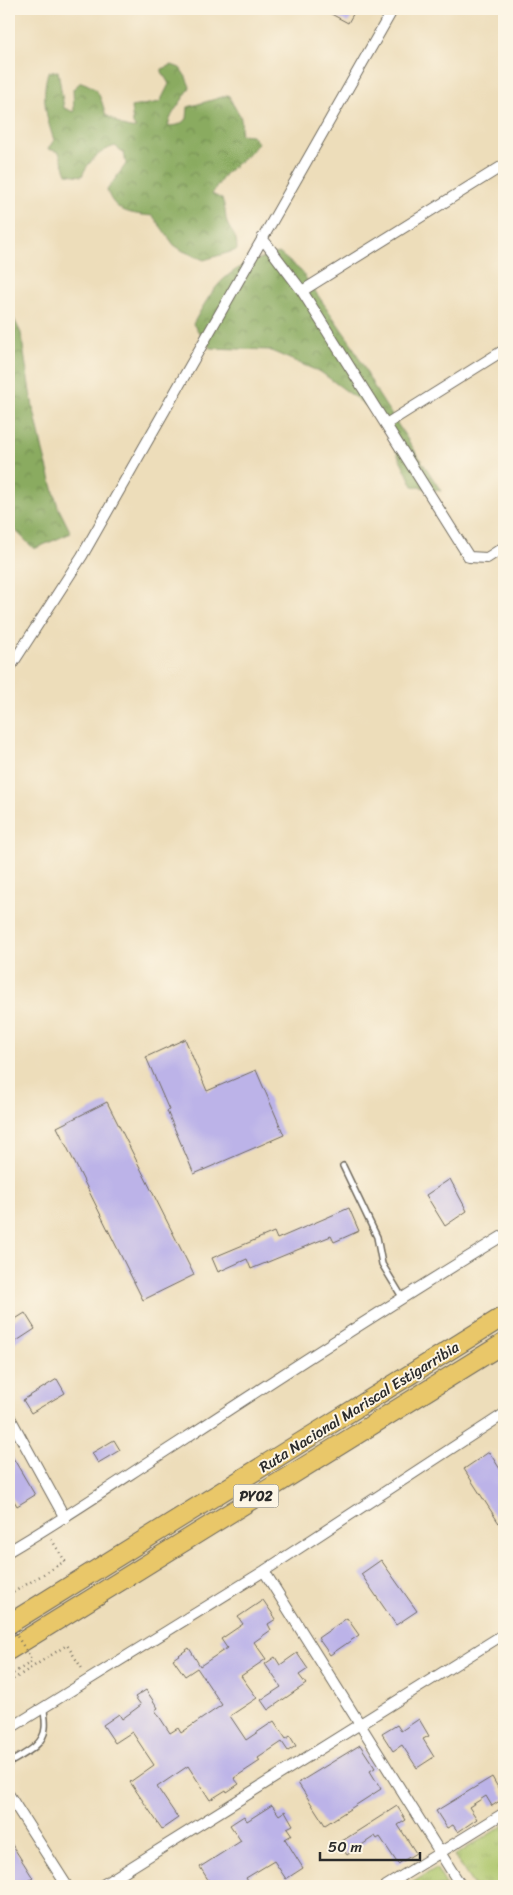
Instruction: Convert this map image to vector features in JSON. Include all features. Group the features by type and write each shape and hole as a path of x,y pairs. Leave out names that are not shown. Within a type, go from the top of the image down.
{"highway":[{"name":"Ruta Nacional Mariscal Estigarribia","path":"9,1624 504,1316"},
{"name":"Ruta Nacional Mariscal Estigarribia","path":"9,1650 504,1343"}],"street":[{"path":"9,669 82,556 393,9"},
{"path":"302,291 504,165"},
{"path":"262,238 302,291 469,557 487,558 504,547"},
{"path":"386,424 504,350"},
{"path":"9,1551 64,1518 402,1297 504,1235"},
{"path":"9,1730 264,1571 504,1414"},
{"path":"9,1416 64,1518"},
{"path":"264,1571 439,1854 461,1886"},
{"path":"101,1886 504,1634"},
{"path":"9,1795 67,1886"},
{"path":"386,1886 504,1813"}],"lane":[{"path":"343,1166 377,1237 382,1264 402,1297"},
{"path":"9,1763 31,1750 42,1739 45,1730 44,1708"}],"path":[{"path":"9,1595 65,1560 45,1530"},
{"path":"9,1624 33,1661 9,1676"},
{"path":"9,1682 67,1645 89,1679"}],"green space":[{"path":"172,65 180,68 190,87 168,126 178,125 187,119 188,107 229,95 240,117 240,134 252,135 258,143 251,152 225,174 212,194 222,199 227,224 236,239 237,250 204,260 174,245 153,216 125,211 119,208 110,198 107,190 126,164 124,153 115,146 95,157 82,176 67,174 59,152 48,149 54,140 45,106 48,72 58,71 64,108 74,112 73,89 81,82 96,90 106,115 128,128 136,128 133,124 131,107 160,102 169,84 162,69"},
{"path":"279,253 301,271 351,343 378,394 441,491 413,486 388,434 372,410 322,373 269,350 210,348 193,324 212,293 232,272 258,259"},
{"path":"9,309 21,333 30,392 58,507 71,533 34,549 9,524"},
{"path":"504,1825 504,1886 474,1886 454,1856"},
{"path":"436,1868 447,1886 407,1886"}],"building":[{"path":"322,9 356,9 348,23"},
{"path":"185,1039 207,1091 256,1070 284,1135 194,1174 146,1057"},
{"path":"107,1102 194,1275 143,1300 57,1127"},
{"path":"450,1179 467,1211 445,1226 426,1195"},
{"path":"349,1208 359,1231 334,1242 331,1236 251,1269 247,1259 218,1272 212,1258 274,1232 277,1239"},
{"path":"25,1313 35,1329 9,1346 9,1323"},
{"path":"57,1379 65,1393 31,1413 23,1400"},
{"path":"114,1440 120,1450 98,1463 92,1453"},
{"path":"9,1451 35,1495 17,1506 9,1492"},
{"path":"489,1452 500,1469 504,1466 504,1531 464,1469"},
{"path":"381,1560 417,1611 396,1625 361,1574"},
{"path":"263,1600 276,1619 268,1624 271,1630 254,1642 266,1659 241,1676 257,1698 230,1716 246,1740 274,1721 286,1739 290,1736 296,1746 288,1751 282,1742 258,1758 260,1761 234,1778 239,1784 210,1800 188,1766 157,1787 178,1818 162,1829 130,1782 154,1765 132,1732 115,1743 103,1725 119,1714 122,1719 141,1705 135,1697 146,1690 158,1708 155,1710 170,1733 178,1728 181,1733 222,1705 197,1668 185,1676 173,1659 189,1648 200,1666 227,1648 221,1639 243,1624 238,1617"},
{"path":"347,1618 359,1635 330,1655 318,1638"},
{"path":"297,1653 308,1669 299,1675 306,1684 268,1710 261,1700 281,1687 265,1664 275,1657 280,1665"},
{"path":"419,1719 429,1736 423,1739 434,1757 417,1768 402,1745 393,1751 382,1734 397,1725 401,1731"},
{"path":"360,1745 375,1768 370,1771 381,1789 325,1825 298,1783"},
{"path":"492,1777 504,1798 492,1806 486,1796 469,1807 477,1819 458,1832 453,1825 447,1828 436,1811"},
{"path":"272,1805 279,1815 285,1811 293,1825 287,1828 292,1835 285,1839 303,1868 286,1879 274,1861 246,1878 251,1886 212,1886 200,1867 241,1841 230,1825 244,1816 247,1821"},
{"path":"397,1806 406,1820 398,1825 416,1853 398,1864 380,1837 377,1839 375,1836 347,1855 339,1843"},
{"path":"9,1840 33,1878 19,1886 9,1886"}]}
